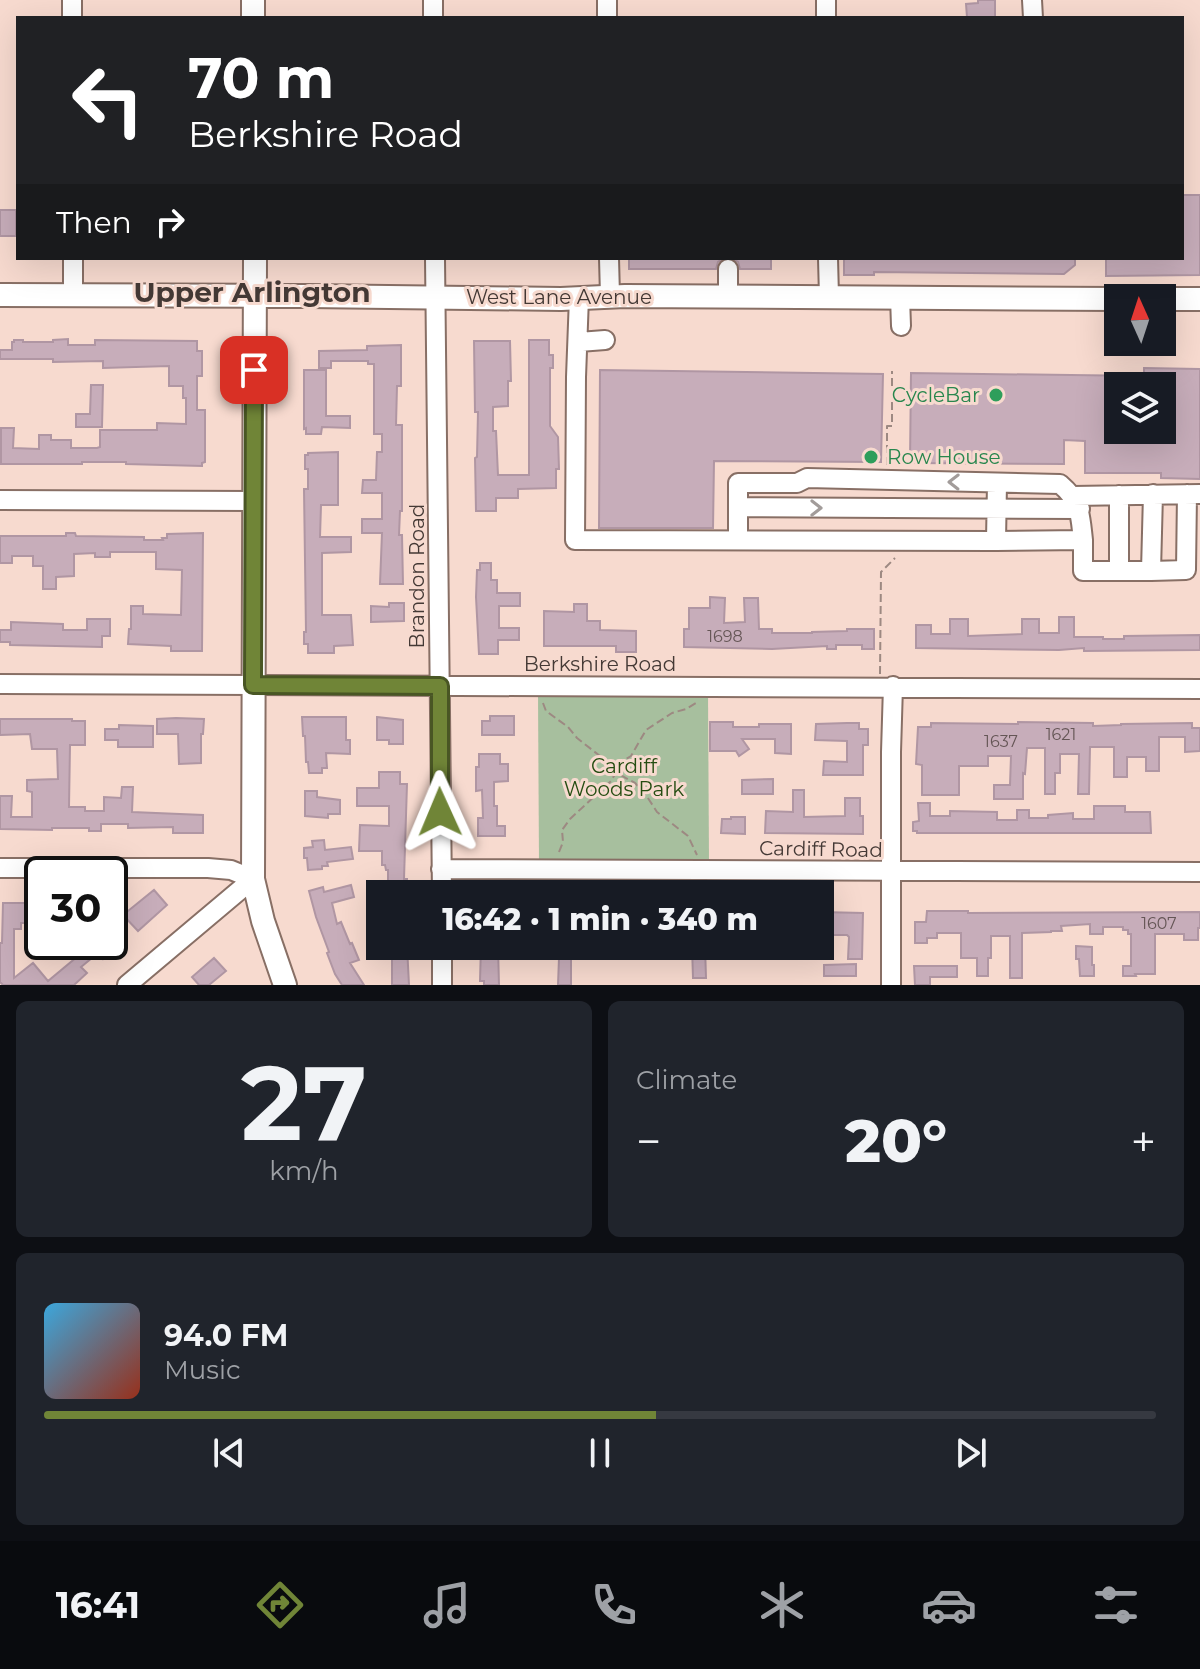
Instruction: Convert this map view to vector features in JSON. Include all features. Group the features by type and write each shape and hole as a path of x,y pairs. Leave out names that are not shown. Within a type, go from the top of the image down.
{"main road":[{"path":"255,260 253,879 263,921 285,985"},
{"name":"West Lane Avenue","path":"0,295 1104,299"},
{"path":"1176,299 1200,299"}],"street":[{"path":"73,260 73,295"},
{"name":"Brandon Road","path":"435,260 441,880"},
{"path":"609,260 610,296"},
{"path":"828,260 829,297"},
{"path":"728,269 728,297"},
{"path":"579,297 575,540 1083,540"},
{"path":"900,297 901,326"},
{"path":"579,342 605,340"},
{"path":"738,540 738,483 797,483 807,478 997,483 1071,496"},
{"path":"996,541 997,483"},
{"path":"1151,571 1153,494"},
{"path":"738,507 996,509 1071,496 1194,494 1193,570 1083,571 1083,540 1071,496"},
{"path":"1119,495 1119,571"},
{"path":"0,500 253,501"},
{"name":"Berkshire Road","path":"0,684 1200,689"},
{"path":"891,985 893,686"},
{"path":"0,868 213,868 231,870 253,879 127,985"},
{"name":"Cardiff Road","path":"441,869 1200,872"},
{"path":"442,960 442,985"}],"path":[{"path":"543,697 546,711 605,760 613,771 635,783 657,812 688,836 698,857"},
{"path":"557,857 563,842 562,830 617,773 646,730 672,713 696,703 699,698"}],"green space":[{"name":"Cardiff Woods Park","path":"708,692 709,862 539,863 538,693"}],"building":[{"path":"978,0 995,0 995,16 967,16 966,4 978,3"},
{"path":"1184,195 1200,195 1200,275 1106,276 1106,260 1184,260"},
{"path":"0,210 16,210 16,236 0,236"},
{"path":"629,260 721,260 716,269 629,269"},
{"path":"735,260 771,260 771,269 740,269"},
{"path":"844,260 1075,260 1075,265 1064,274 874,272 874,275 844,275"},
{"path":"68,339 68,345 95,345 95,340 197,341 197,351 202,351 202,376 197,376 197,410 205,410 205,462 202,466 126,462 1,464 1,428 14,428 13,448 39,449 39,435 51,435 51,440 71,440 71,448 97,448 100,447 100,430 157,430 157,423 186,424 183,386 169,386 169,366 103,368 103,361 0,359 0,350 12,350 14,340 53,342"},
{"path":"529,340 549,340 549,355 553,355 553,368 550,368 550,426 558,437 556,488 518,489 518,498 496,498 496,511 476,511 478,412 475,412 474,341 510,341 508,406 493,407 498,475 529,475"},
{"path":"401,345 401,386 397,386 396,425 402,425 399,535 402,535 403,584 380,584 382,533 362,533 362,519 382,519 382,493 362,493 363,480 376,480 377,452 382,452 382,434 374,434 374,364 368,364 368,361 331,361 331,368 319,368 319,351 367,350 367,346"},
{"path":"1144,368 1200,369 1200,479 1161,478 1161,473 1085,473 1085,441 1064,440 1064,464 910,463 911,373 1104,375 1104,444 1176,444 1176,372 1144,372"},
{"path":"304,370 326,370 326,416 350,416 350,428 322,427 321,434 306,434"},
{"path":"600,370 883,374 881,462 714,461 713,528 599,528"},
{"path":"91,385 103,385 102,427 76,427 76,414 90,414"},
{"path":"338,452 338,505 321,505 320,537 351,537 351,552 322,553 322,615 351,615 353,645 334,646 334,653 308,653 308,644 304,644 304,489 308,489 305,455"},
{"path":"66,533 163,540 167,534 203,533 202,651 171,651 171,646 128,644 131,606 143,606 143,614 181,615 182,570 156,569 156,552 110,552 110,557 95,557 95,553 74,554 74,576 56,577 56,589 43,589 43,566 33,566 33,556 12,556 12,563 0,563 0,536 66,536"},
{"path":"480,563 491,563 491,580 497,580 497,593 520,593 520,606 499,606 499,628 519,628 519,640 498,640 498,654 479,654 476,597"},
{"path":"710,597 725,598 724,623 745,622 744,598 758,598 759,629 772,629 772,633 812,633 874,629 874,649 862,649 862,645 836,645 836,649 827,649 827,646 772,649 684,647 684,629 689,629 689,608 710,608"},
{"path":"389,603 404,603 404,621 371,622 371,606 389,607"},
{"path":"574,604 587,604 587,621 600,621 600,630 636,631 636,652 616,652 616,646 544,646 544,611 574,612"},
{"path":"1059,617 1074,617 1074,637 1124,639 1124,636 1200,635 1200,650 916,648 916,625 931,625 931,634 950,634 950,619 968,619 968,636 1022,634 1022,619 1039,619 1039,633 1059,633"},
{"path":"87,619 110,619 110,636 102,636 102,647 10,645 10,642 0,642 0,630 11,630 11,622 63,624 63,630 87,630"},
{"path":"490,716 514,716 514,735 482,735 482,721 490,721"},
{"path":"302,717 346,717 346,740 350,740 350,754 326,753 327,768 322,768 322,773 309,773"},
{"path":"377,717 403,720 403,744 377,740"},
{"path":"0,719 85,721 85,745 70,745 69,807 104,811 104,797 121,798 122,787 133,787 132,812 203,815 203,833 173,833 173,827 128,828 128,824 101,824 101,831 89,831 89,828 0,829 0,796 12,796 11,817 32,817 32,792 27,791 27,780 58,779 57,749 32,749 30,734 0,735"},
{"path":"157,719 204,719 201,763 179,764 178,734 157,734"},
{"path":"710,722 733,722 733,727 791,724 791,754 775,753 775,739 742,739 749,749 739,756 736,751 710,751"},
{"path":"859,723 859,729 868,729 868,745 863,745 863,775 823,775 824,761 847,762 847,741 815,740 816,724"},
{"path":"931,723 1093,723 1093,726 1192,723 1192,728 1200,728 1200,751 1185,752 1185,737 1159,737 1159,771 1146,771 1146,757 1127,757 1127,777 1114,777 1114,747 1090,747 1089,794 1078,794 1079,754 1060,754 1060,773 1055,773 1055,794 1045,794 1045,748 1027,748 1023,799 994,799 994,785 1010,785 1011,756 988,756 988,766 959,766 959,795 922,795 922,765 916,764 918,727 931,727"},
{"path":"119,725 153,726 153,747 118,747 118,740 105,740 105,729 119,729"},
{"path":"479,754 500,754 500,764 508,764 508,781 494,782 497,826 505,826 505,836 478,836 478,818 483,818 482,790 476,791"},
{"path":"379,772 400,772 400,784 407,784 404,879 407,880 388,880 388,870 382,865 382,851 359,851 360,825 389,826 389,806 357,806 357,788 379,788"},
{"path":"773,779 773,794 742,794 742,780"},
{"path":"793,790 804,790 804,817 845,816 845,798 860,798 863,834 765,833 766,811 793,812"},
{"path":"305,791 317,791 317,797 340,800 340,814 328,814 328,818 305,816"},
{"path":"918,803 930,803 930,816 950,816 950,811 997,812 997,820 1017,820 1017,810 1029,810 1029,818 1073,813 1073,819 1094,819 1094,806 1125,806 1125,812 1150,812 1151,833 917,833 913,831 913,822 919,821"},
{"path":"745,817 745,834 721,833 722,819"},
{"path":"324,840 325,850 351,847 353,859 327,862 328,866 322,866 322,869 308,870 304,848 313,847 312,841"},
{"path":"351,885 354,897 332,903 337,924 341,922 359,960 350,963 364,985 342,985 335,974 309,891 323,887 324,892"},
{"path":"154,890 167,905 138,931 128,920 128,911"},
{"path":"3,903 24,903 24,923 21,923 21,929 14,929 14,978 33,963 48,981 73,960 90,960 81,967 87,973 74,985 3,985 0,982"},
{"path":"927,911 1200,912 1200,928 1198,940 1184,940 1184,934 1155,934 1155,974 1136,976 1123,976 1123,966 1131,966 1131,934 1123,927 1103,927 1103,934 1090,934 1090,924 1061,926 1062,931 1022,933 1022,978 1010,978 1010,936 991,936 988,976 977,976 977,958 961,958 961,933 937,933 937,938 927,938 927,943 915,943 915,922 926,922"},
{"path":"834,912 863,913 862,959 848,959 847,935 834,935"},
{"path":"1076,946 1092,947 1094,976 1080,976"},
{"path":"214,958 226,971 209,985 199,985 192,977"},
{"path":"392,960 408,960 409,985 392,985"},
{"path":"481,960 498,960 499,985 484,985 484,981 480,981"},
{"path":"559,960 571,960 571,985 558,985"},
{"path":"692,960 705,960 706,978 693,978"},
{"path":"856,964 856,976 824,976 824,965"},
{"path":"914,966 957,966 957,977 930,977 930,985 915,985"}],"place":[{"name":"CycleBar","path":"996,395"},
{"name":"Row House","path":"871,457"}],"district":[{"name":"Upper Arlington","path":"252,292"}],"route":[{"path":"254,370 253,685 440,686 440,812"}]}
